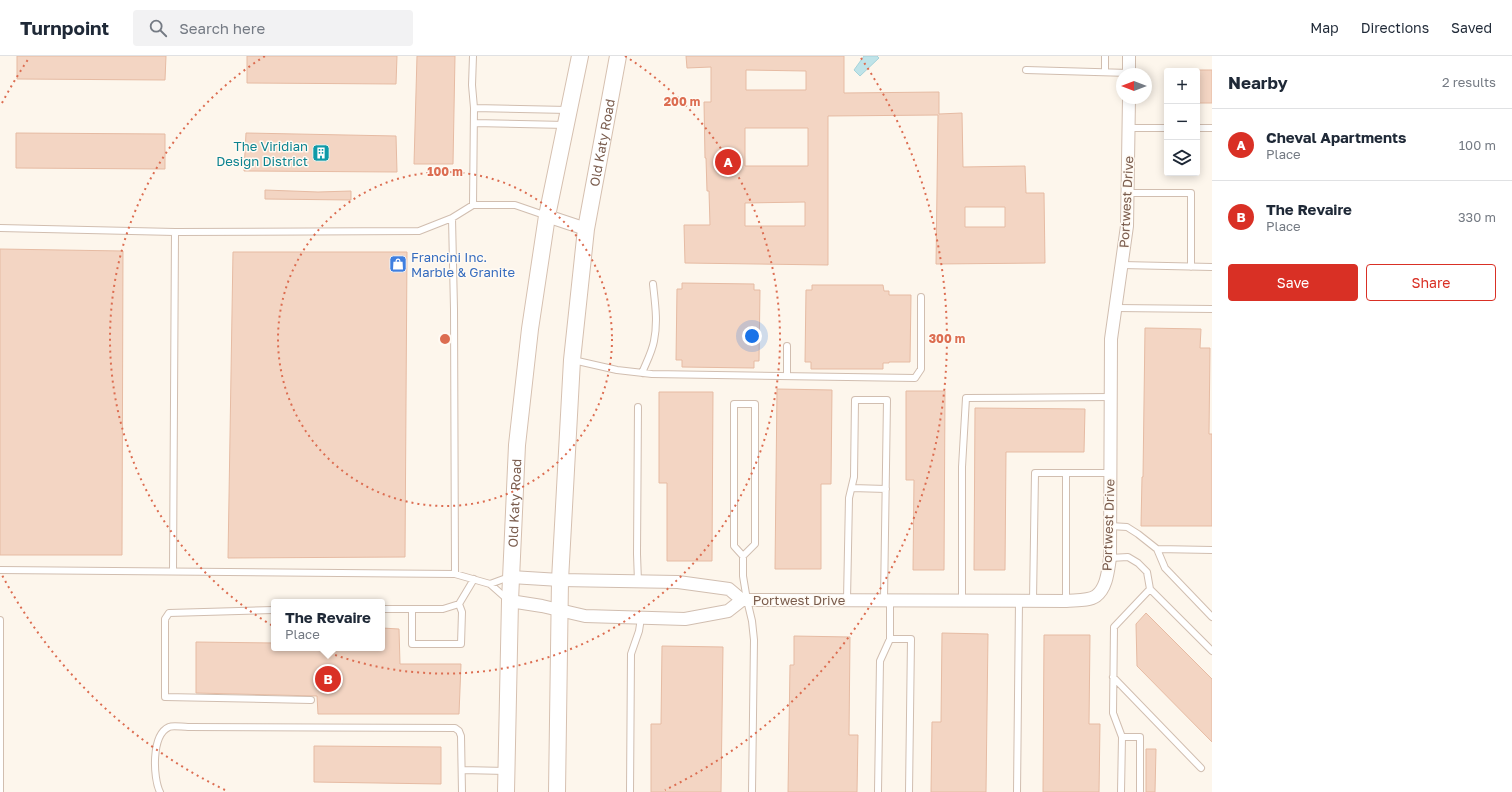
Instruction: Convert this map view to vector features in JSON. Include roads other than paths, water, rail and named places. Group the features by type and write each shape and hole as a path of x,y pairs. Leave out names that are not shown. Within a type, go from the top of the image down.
{"main road":[{"name":"Old Katy Road","path":"506,792 510,602 517,445 530,329 547,216 580,56"},
{"name":"Old Katy Road","path":"557,792 560,580 572,360 586,229 618,56"}],"street":[{"path":"1129,56 1129,68"},
{"name":"Portwest Drive","path":"511,576 560,580 678,582 729,589 745,600 1066,601 1086,599 1096,596 1103,586 1108,573 1110,558 1111,339 1127,226 1129,104"},
{"path":"547,216 586,229"},
{"name":"Portwest Drive","path":"510,602 586,616 685,619 728,612 745,600"}],"lane":[{"path":"473,56 473,205"},
{"path":"1105,56 1105,72"},
{"path":"1026,70 1116,72"},
{"path":"474,108 567,118"},
{"path":"474,123 567,118"},
{"path":"1128,128 1164,128"},
{"path":"1200,128 1212,128"},
{"path":"1128,194 1191,193 1191,267"},
{"path":"0,228 175,232 418,231 452,218 473,205 515,205 547,216"},
{"path":"452,218 454,308 455,574"},
{"path":"173,571 175,232"},
{"path":"1122,266 1212,267"},
{"path":"642,373 654,341 656,325 653,284"},
{"path":"572,360 617,370 642,373 915,378 921,369 921,297"},
{"path":"1116,308 1212,309"},
{"path":"787,346 787,376"},
{"path":"962,601 962,467 966,398 1111,397"},
{"path":"847,600 849,498 854,477 855,400 887,400 887,600 890,639 880,660 878,792"},
{"path":"743,556 755,544 755,404 734,404 734,546 743,556 745,600 752,621 754,640 752,792"},
{"path":"638,407 638,582"},
{"path":"1033,601 1035,473 1110,473"},
{"path":"1066,473 1066,601"},
{"path":"852,488 886,489"},
{"path":"1110,526 1127,527 1157,548 1165,568 1212,617"},
{"path":"1157,548 1212,550"},
{"path":"1110,558 1128,557 1138,563 1147,572 1150,589 1212,651"},
{"path":"0,570 455,574 490,584 510,602"},
{"path":"490,584 511,576"},
{"path":"385,609 443,609 459,604 474,579"},
{"path":"1121,792 1122,737 1113,713 1114,627 1150,589"},
{"path":"1016,792 1019,601"},
{"path":"412,609 412,644 461,644 462,612 459,604"},
{"path":"271,610 169,613 165,619 165,697 311,700"},
{"path":"630,792 631,654 639,631 641,618"},
{"path":"0,620 0,792"},
{"path":"890,639 911,639 909,792"},
{"path":"1113,677 1201,768"},
{"path":"160,792 156,785 155,747 158,736 169,727 455,728 459,731 461,736 462,792"},
{"path":"1122,737 1140,737 1140,792"},
{"path":"462,770 506,771"}],"water":[{"path":"864,56 877,56 879,58 860,76 854,70"}],"place":[{"name":"The Viridian Design District","path":"321,153"},
{"name":"Cheval Apartments","path":"728,162"},
{"name":"Francini Inc. Marble & Granite","path":"398,264"},
{"name":"The Revaire","path":"328,679"}]}
